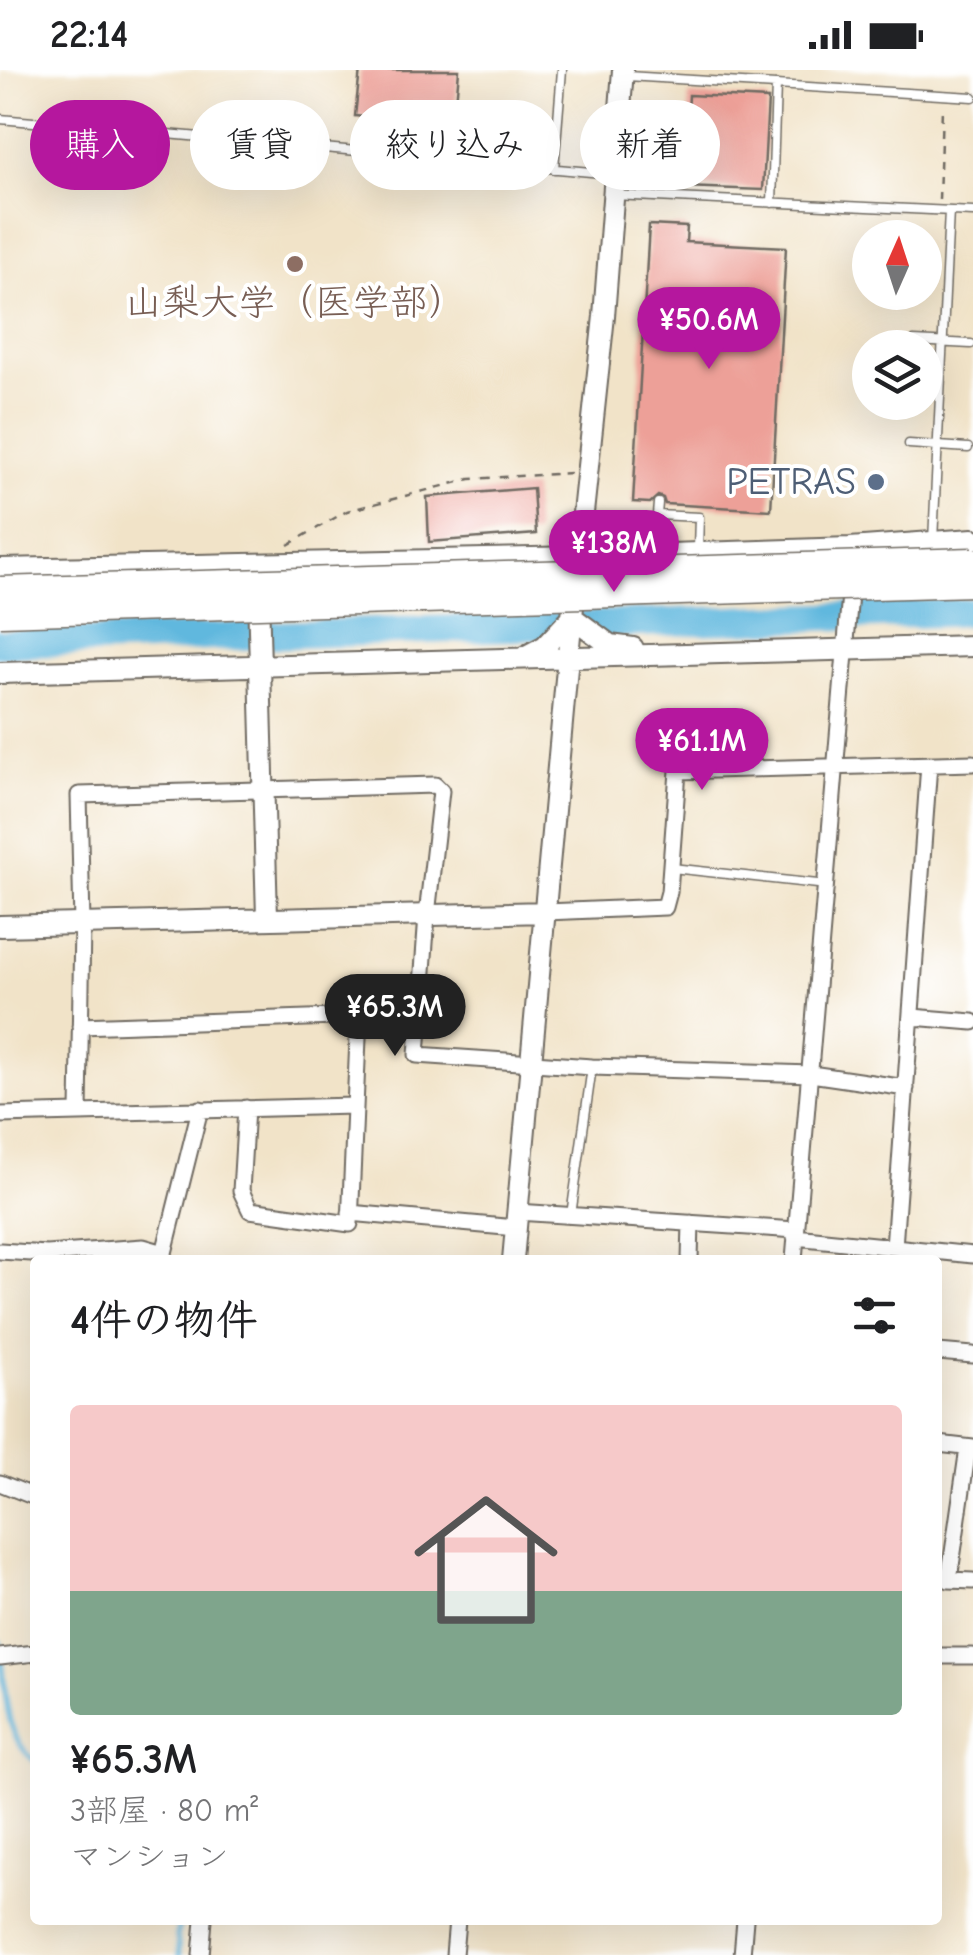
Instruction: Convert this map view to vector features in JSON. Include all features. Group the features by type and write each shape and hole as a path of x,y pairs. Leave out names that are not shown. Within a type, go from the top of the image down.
{"highway":[{"path":"0,591 973,562"},
{"path":"0,612 973,582"}],"street":[{"path":"620,100 622,73"},
{"path":"513,1255 569,619 614,190"},
{"path":"0,569 578,558 850,548 973,539"},
{"path":"794,1255 852,600 850,548"},
{"path":"519,660 545,646 569,619 595,578 628,556"},
{"path":"490,558 534,569 569,619 620,648 687,650 704,655"},
{"path":"256,564 267,917"},
{"path":"0,673 973,646"},
{"path":"0,926 664,908 678,771 973,763"},
{"path":"894,1247 929,764"},
{"path":"80,1112 80,796 435,785 440,791 418,1055 592,1067 811,1074 906,1088"},
{"path":"80,1026 421,1014"},
{"path":"246,1108 241,1191 250,1210 350,1224 360,1016"},
{"path":"912,1017 973,1022"},
{"path":"0,1115 354,1106"},
{"path":"164,1255 200,1109"},
{"path":"350,1213 516,1220 571,1216 691,1223 796,1233 931,1255"},
{"path":"690,1255 691,1223"},
{"path":"66,1255 143,1247 162,1255"},
{"path":"0,1250 34,1255"},
{"path":"942,1256 973,1255"},
{"path":"942,1352 973,1354"},
{"path":"942,1444 970,1448 948,1580 973,1582"},
{"path":"0,1483 30,1495"},
{"path":"942,1656 973,1656"},
{"path":"201,1955 204,1925"},
{"path":"454,1955 456,1925"},
{"path":"742,1955 745,1925"}],"lane":[{"path":"560,100 562,70"},
{"path":"622,73 973,96"},
{"path":"772,202 776,85"},
{"path":"0,119 350,151"},
{"path":"660,190 772,202 973,212"},
{"path":"933,540 949,211"},
{"path":"943,342 970,344"},
{"path":"909,444 968,448"},
{"path":"658,504 657,515 699,517 698,553"},
{"path":"671,868 827,885"},
{"path":"571,1216 592,1067"}],"path":[{"path":"286,546 346,511 470,479 586,473"}],"water":[{"path":"973,603 973,619 871,618 870,611"}],"building":[{"path":"360,70 459,70 456,100 357,100"},
{"path":"689,95 768,99 763,190 720,188 720,100 689,100"},
{"path":"649,225 687,227 686,242 786,247 771,510 665,504 658,496 650,503 633,502"},
{"path":"533,488 536,534 429,542 427,497"}],"waterway":[{"path":"0,644 973,612"},
{"path":"0,1642 10,1722 30,1756"},
{"path":"179,1925 179,1955"}],"place":[{"name":"山梨大学（医学部）","path":"295,264"},
{"name":"PETRAS","path":"876,482"}]}
